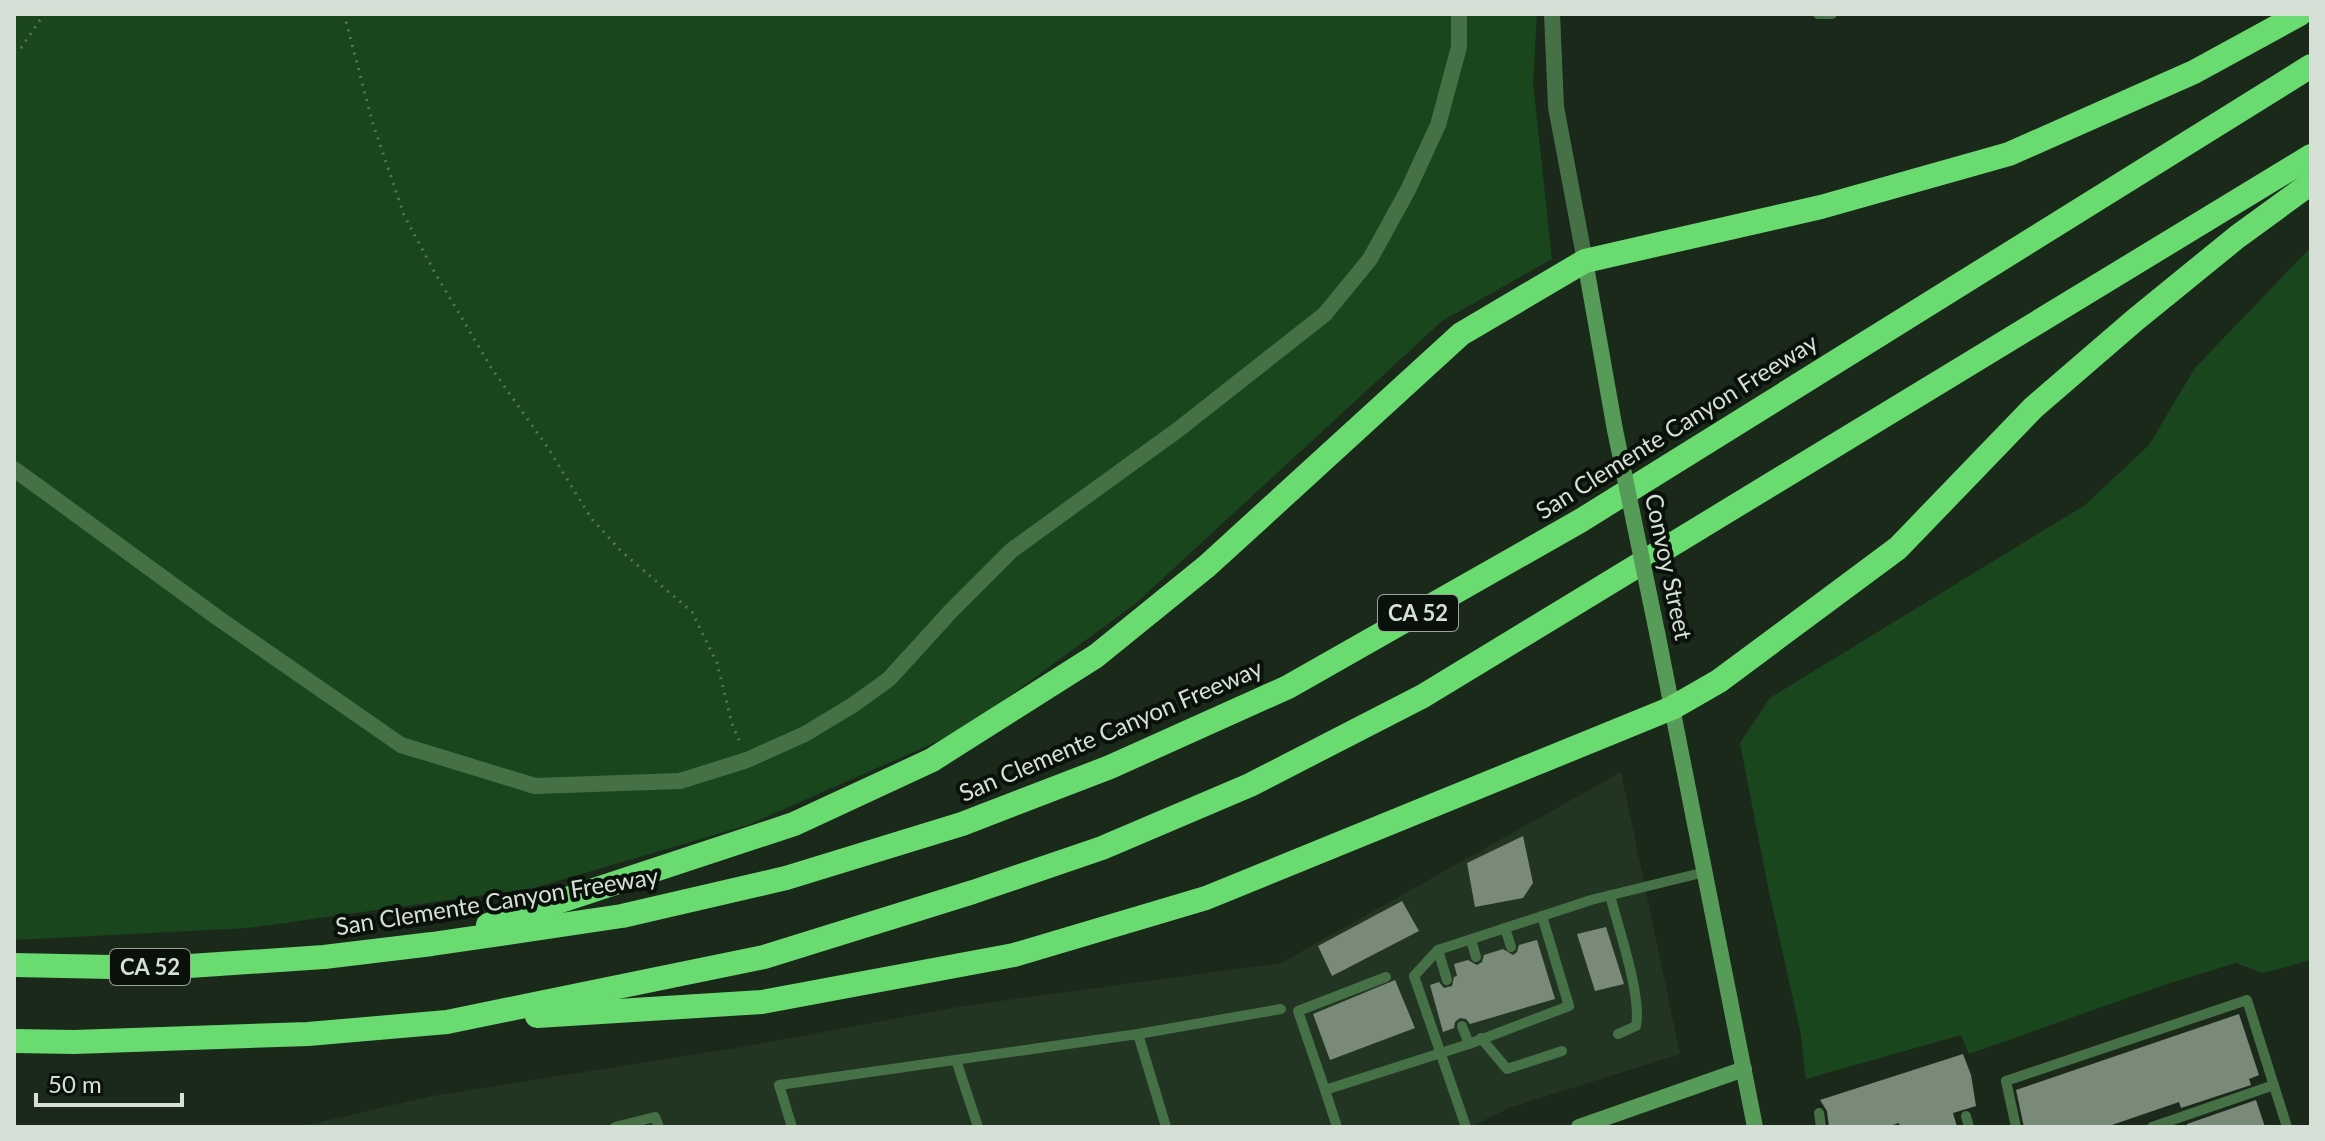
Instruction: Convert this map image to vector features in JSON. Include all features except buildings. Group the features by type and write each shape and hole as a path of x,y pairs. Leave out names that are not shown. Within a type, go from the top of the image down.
{"highway":[{"path":"432,944 794,824 932,760 1096,656 1207,566 1461,334 1585,261 1821,207 2009,154 2194,72 2300,14"},
{"name":"San Clemente Canyon Freeway","path":"14,965 160,968 324,957 622,916 786,878 962,824 1110,767 1288,687 1580,521 2311,66"},
{"path":"447,1022 764,957 958,897 1102,848 1250,785 1423,696 2311,156"},
{"path":"14,1041 74,1042 308,1034 762,1002 1014,955 1206,898 1672,708 1719,681 1898,548 2033,408 2237,237 2311,183"}],"main road":[{"name":"Convoy Street","path":"1585,261 1615,430 1755,1127"},
{"path":"1579,1127 1744,1069"}],"street":[{"path":"14,469 218,618 401,745 535,786 680,781 747,760 805,734 889,679 1012,550 1179,429 1325,314 1370,259 1432,138 1459,47 1459,14"},
{"name":"Convoy Street","path":"1552,14 1556,107 1585,261"}],"lane":[{"path":"1818,14 1832,14"},
{"path":"1466,1127 1414,976 1438,950 1610,895 1705,872"},
{"path":"1610,895 1634,987 1638,1018 1636,1026 1618,1034"},
{"path":"1325,1090 1469,1044 1499,1030 1569,1006 1542,916"},
{"path":"1505,928 1511,947"},
{"path":"1471,940 1476,957"},
{"path":"1438,950 1447,980"},
{"path":"1337,1127 1298,1011 1386,977"},
{"path":"2016,1127 2006,1081 2247,1000 2287,1127"},
{"path":"1530,1006 1534,1018"},
{"path":"792,1127 779,1085 1138,1034 1281,1009"},
{"path":"1494,1017 1499,1030"},
{"path":"1462,1026 1469,1044"},
{"path":"1138,1034 1166,1127"},
{"path":"1481,1038 1507,1069 1562,1051"},
{"path":"956,1060 978,1127"},
{"path":"2152,1127 2174,1124 2274,1085"},
{"path":"1819,1113 1821,1127"},
{"path":"615,1127 655,1117 659,1127"}],"path":[{"path":"14,52 21,48 44,14"},
{"path":"344,14 373,124 404,215 435,273 492,369 548,448 591,518 621,551 692,612 717,663 732,724 747,760"}],"shaded area":[{"path":"1621,772 1680,1054 1509,1108 1470,1127 298,1127 432,1096 742,1047 963,1006 1281,963"}],"green space":[{"path":"14,14 1537,14 1533,83 1552,259 1442,321 1135,604 963,730 748,825 534,888 248,928 14,940"},
{"path":"2311,247 2311,960 2263,973 2236,963 2164,985 1969,1054 1961,1035 1806,1079 1800,1030 1740,743 1770,698 2085,505 2149,445 2195,368"}]}
